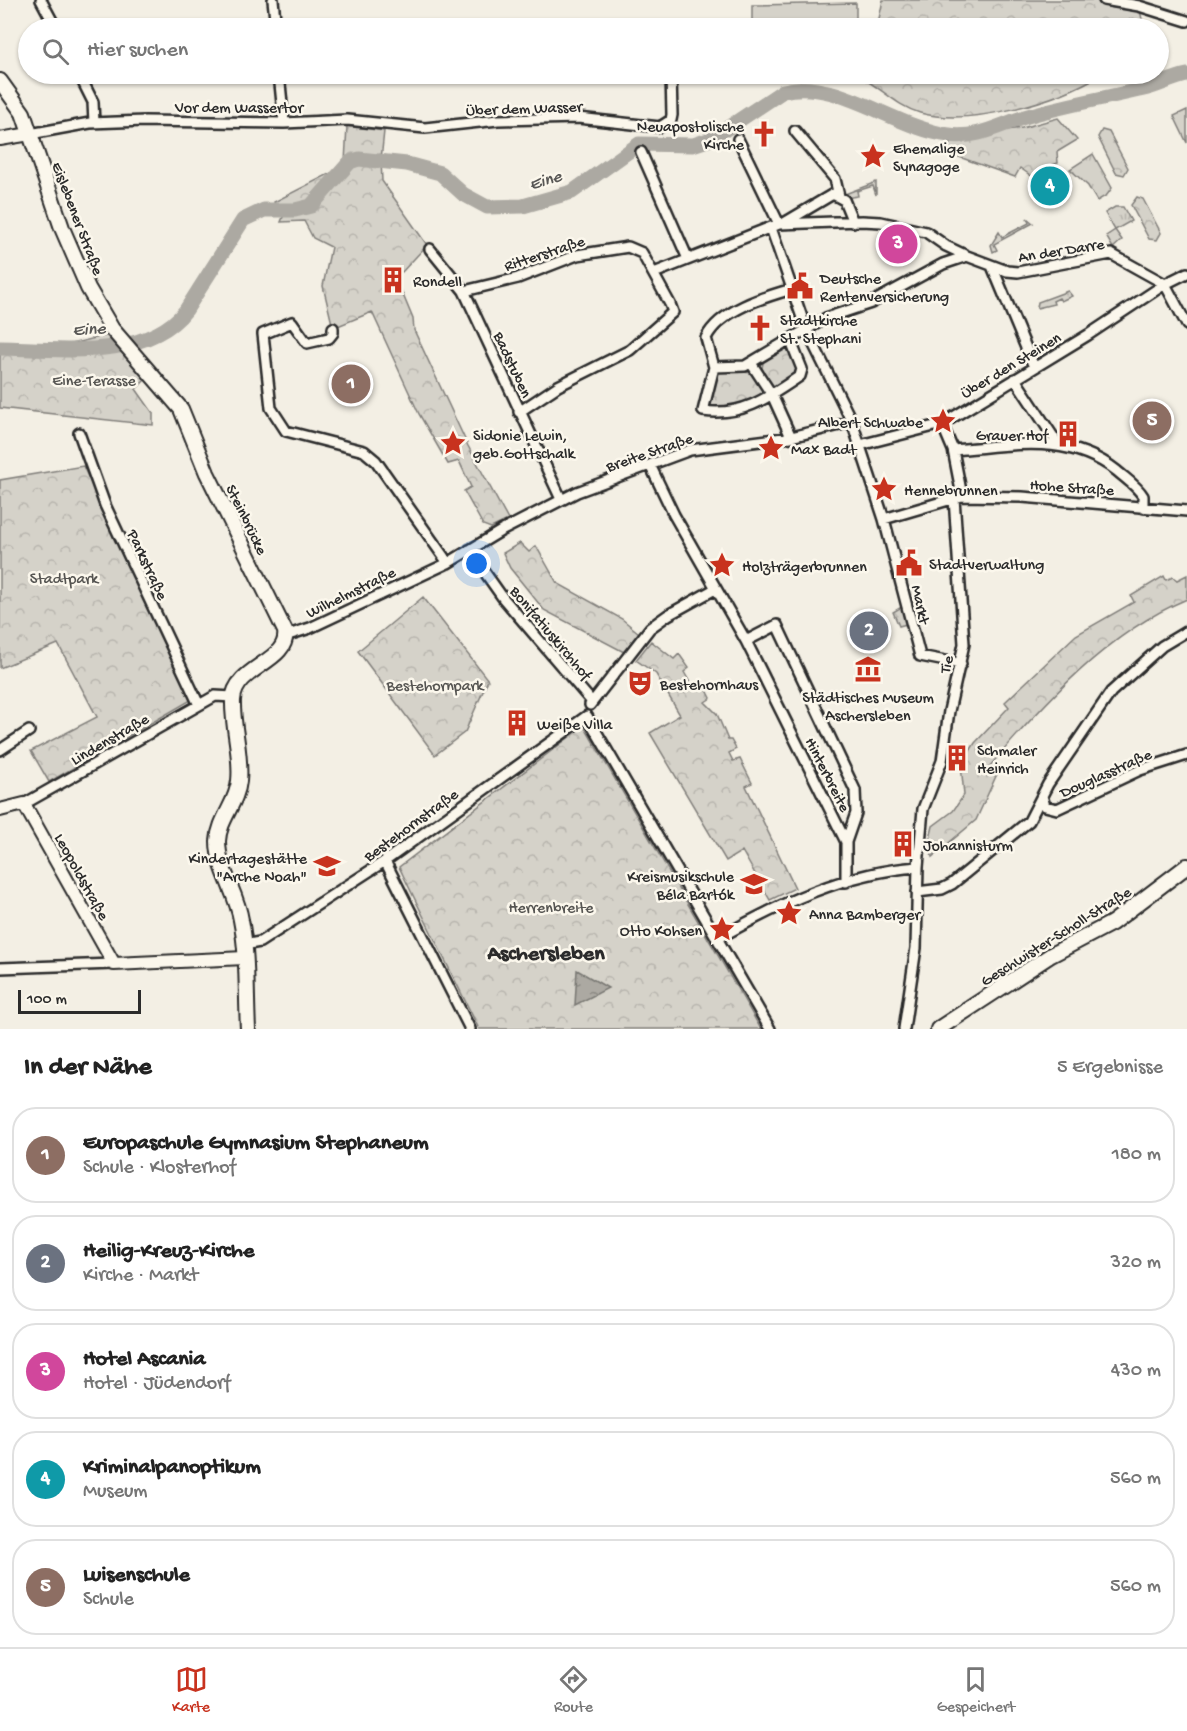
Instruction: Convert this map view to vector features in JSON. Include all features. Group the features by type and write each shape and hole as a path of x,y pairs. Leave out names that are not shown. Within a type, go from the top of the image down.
{"main road":[{"name":"Eislebener Straße","path":"0,81 20,108 74,259 116,333 172,397 184,416"},
{"name":"Steinbrücke","path":"184,416 207,473 283,626 285,636"},
{"path":"248,1029 241,917 221,861 218,840 239,780 233,697 239,681 280,649 285,636"},
{"name":"Geschwister-Scholl-Straße","path":"938,1029 1051,955 1112,922 1187,866"}],"street":[{"path":"41,0 51,18"},
{"path":"273,0 275,18"},
{"path":"1104,0 1139,3 1187,21"},
{"path":"84,84 93,102 94,123"},
{"path":"280,84 284,123"},
{"name":"Über dem Wasser","path":"448,126 498,120 578,118 660,127 671,120 671,84"},
{"name":"Vor dem Wassertor","path":"30,134 94,123 145,121 284,123 347,120 404,127 448,126"},
{"path":"777,225 857,222 839,196 835,178 795,131"},
{"path":"0,139 30,134"},
{"name":"Markt","path":"738,140 777,225 792,290 806,328 852,422 884,519 920,656 961,663"},
{"path":"641,152 688,259"},
{"path":"519,412 558,386 630,350 673,312 654,273 777,225 833,194 839,196"},
{"name":"An der Darre","path":"857,222 881,222 926,232 946,246 1006,272 1018,272 1111,254 1165,284"},
{"name":"Ritterstraße","path":"464,291 510,280 577,255 634,248 642,253 654,273"},
{"name":"Badstuben","path":"430,249 464,291 561,499"},
{"path":"714,367 745,366 752,363 806,328 826,318 871,303 943,264 967,256"},
{"path":"992,266 1034,367"},
{"name":"Über den Steinen","path":"860,445 942,424 1165,284 1187,273"},
{"path":"1165,284 1187,325"},
{"path":"790,339 802,374 750,407 731,412 704,411 714,367 706,338 710,330 732,313 792,290"},
{"path":"333,328 333,333 329,338 307,343 292,322 263,334 270,402 286,431 369,454 394,483 448,563"},
{"path":"752,363 772,395 791,437"},
{"path":"1015,379 1058,444"},
{"name":"Breite Straße","path":"501,531 561,499 698,448 751,444 852,422"},
{"name":"Tie","path":"904,1029 915,965 918,867 923,809 942,761 949,711 961,663 964,621 958,497 953,450 942,424"},
{"name":"Parkstraße","path":"80,433 105,505 199,705"},
{"path":"953,450 1058,444 1103,460 1141,493 1143,508"},
{"name":"Hinterbreite","path":"650,465 674,515 746,641 846,842 846,882"},
{"path":"884,519 958,497"},
{"name":"Hohe Straße","path":"958,497 1057,500 1187,511"},
{"name":"Wilhelmstraße","path":"285,636 310,628 448,563 501,531"},
{"name":"Bonifatiuskirchhof","path":"469,550 503,598 592,702"},
{"path":"715,589 658,621 592,702 587,716 771,1029"},
{"path":"746,641 777,625 855,790 856,813 846,842"},
{"path":"917,892 942,889 961,878 1024,826 1111,692 1162,646 1187,631"},
{"name":"Lindenstraße","path":"0,810 24,804 215,696 233,697"},
{"name":"Bestehornstraße","path":"244,952 385,861 587,716"},
{"path":"0,750 29,731"},
{"name":"Douglasstraße","path":"1042,796 1045,806 1057,810 1140,770 1187,755"},
{"name":"Leopoldstraße","path":"24,804 114,964"},
{"path":"385,861 470,1029"},
{"path":"717,939 785,902 894,868 918,867"},
{"path":"0,968 114,964 244,952"}],"green space":[{"path":"883,0 1104,0 1139,6 1142,18 879,18"},
{"path":"856,3 856,18 752,18 752,5"},
{"path":"872,84 1084,84 1039,102 1014,109 964,117 941,116 911,110"},
{"path":"1187,110 1187,143 1174,116"},
{"path":"1058,118 1077,140 1057,152 1058,163 1044,168 1043,175 1033,177 1020,168 1015,177 948,153 951,137 1022,128"},
{"path":"347,126 384,131 381,160 382,181 427,245 402,272 394,270 387,272 384,284 390,290 401,290 413,319 414,330 468,446 508,520 491,528 483,525 464,491 471,487 459,461 448,464 419,414 372,312 333,328 323,286 331,247 313,238 304,221 281,222 283,217 274,202 337,170 345,162"},
{"path":"1102,130 1109,132 1128,168 1124,175 1116,173 1098,137"},
{"path":"1093,154 1112,188 1107,195 1097,201 1088,186 1070,169"},
{"path":"876,182 876,195 873,186 857,191 858,196 846,198 845,194"},
{"path":"1137,197 1143,199 1161,233 1157,240 1149,239 1131,205"},
{"path":"1115,207 1123,207 1131,221 1115,230 1105,213"},
{"path":"1027,218 1033,223 994,244 997,250 993,252 991,245 999,232 1002,237 1029,223"},
{"path":"1115,230 1122,240 1113,248 1106,236"},
{"path":"1068,291 1072,296 1061,301 1059,298 1053,301 1054,304 1037,308 1038,302"},
{"name":"Eine-Terasse","path":"108,335 146,379 136,389 153,413 153,425 0,408 0,349 58,347"},
{"path":"788,343 800,369 798,375 775,390 771,389 762,368 764,358"},
{"path":"728,370 753,373 767,395 737,408 707,409 716,372"},
{"name":"Stadtpark","path":"83,466 191,700 49,782 31,751 97,717 58,644 0,668 0,480"},
{"path":"520,543 529,552 536,546 557,583 622,619 639,633 624,652 544,610 510,568 503,553"},
{"path":"1187,575 1187,599 1130,630 1079,671 1032,718 989,767 997,774 976,820 932,857 929,843 933,826 953,811 964,795 961,765 975,743 1009,707 1005,702 1076,635 1134,602 1131,596 1164,576 1166,580 1173,577 1177,580"},
{"name":"Bestehornpark","path":"423,597 488,680 465,732 435,755 358,651"},
{"path":"905,605 910,623 899,626 893,612"},
{"path":"651,641 674,659 679,654 689,668 684,672 692,686 702,680 711,698 705,702 717,714 728,740 731,740 736,749 729,753 733,761 740,759 752,783 746,786 795,888 770,900 742,851 726,861 650,733 680,715 656,674 636,660"},
{"name":"Herrenbreite","path":"584,726 761,1029 479,1029 399,867"}],"water":[{"path":"577,970 608,988 575,1005"}],"waterway":[{"name":"Eine","path":"1169,81 1187,75"},
{"name":"Eine","path":"0,348 74,350 125,345 149,338 169,326 186,310 243,220 264,210 295,210 311,206 350,162 359,159 407,164 440,173 463,194 487,207 523,206 572,192 639,144 693,145 711,139 783,91 803,89 824,91 845,97 929,131 960,136 980,133 1057,108 1160,84"}],"place":[{"name":"Neuapostolische Kirche","path":"764,134"},
{"name":"Ehemalige Synagoge","path":"873,156"},
{"name":"Kriminalpanoptikum","path":"1050,186"},
{"name":"Hotel Ascania","path":"898,244"},
{"name":"Rondell","path":"393,280"},
{"name":"Deutsche Rentenversicherung","path":"800,286"},
{"name":"Stadtkirche St. Stephani","path":"760,328"},
{"name":"Europaschule Gymnasium Stephaneum","path":"351,384"},
{"name":"Albert Schwabe","path":"943,421"},
{"name":"Luisenschule","path":"1152,421"},
{"name":"Grauer Hof","path":"1068,434"},
{"name":"Sidonie Lewin, geb.Gottschalk","path":"453,443"},
{"name":"Max Badt","path":"771,448"},
{"name":"Hennebrunnen","path":"884,489"},
{"name":"Stadtverwaltung","path":"909,563"},
{"name":"Holzträgerbrunnen","path":"722,565"},
{"name":"Heilig-Kreuz-Kirche","path":"869,631"},
{"name":"Städtisches Museum Aschersleben","path":"868,669"},
{"name":"Bestehornhaus","path":"640,683"},
{"name":"Weiße Villa","path":"517,723"},
{"name":"Schmaler Heinrich","path":"957,758"},
{"name":"Johannisturm","path":"903,844"},
{"name":"Kindertagestätte \"Arche Noah\"","path":"327,866"},
{"name":"Kreismusikschule Béla Bartók","path":"754,884"},
{"name":"Anna Bamberger","path":"789,913"},
{"name":"Otto Kohsen","path":"722,929"}],"district":[{"name":"Aschersleben","path":"546,951"}]}
